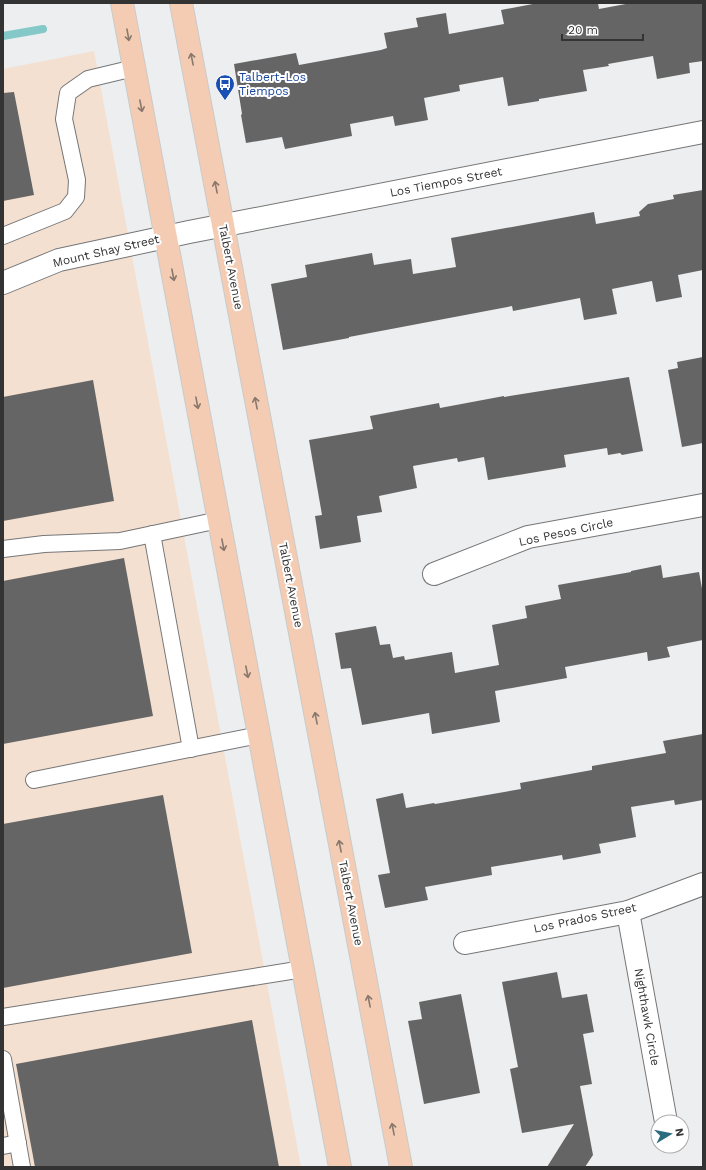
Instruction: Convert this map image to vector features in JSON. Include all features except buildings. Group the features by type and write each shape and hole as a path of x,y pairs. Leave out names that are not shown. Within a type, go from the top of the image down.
{"main road":[{"path":"122,3 340,1167"},
{"name":"Talbert Avenue","path":"181,3 401,1167"}],"street":[{"name":"Los Tiempos Street","path":"189,232 703,132"},
{"name":"Mount Shay Street","path":"3,283 59,260 189,232"},
{"name":"Los Pesos Circle","path":"434,574 528,537 703,505"},
{"name":"Los Prados Street","path":"465,943 628,912 703,884"},
{"name":"Nighthawk Circle","path":"628,912 665,1114"}],"lane":[{"path":"3,236 66,211 76,197 77,180 64,119 68,93 88,79 134,68"},
{"path":"3,550 44,544 120,541 219,520"},
{"path":"152,534 191,749"},
{"path":"34,780 259,735"},
{"path":"3,1018 303,969"},
{"path":"3,1059 10,1145 22,1167"}],"shaded area":[{"path":"94,51 301,1167 3,1167 3,69"}],"waterway":[{"path":"3,36 43,29"}],"place":[{"name":"Talbert-Los Tiempos","path":"225,101"}]}
